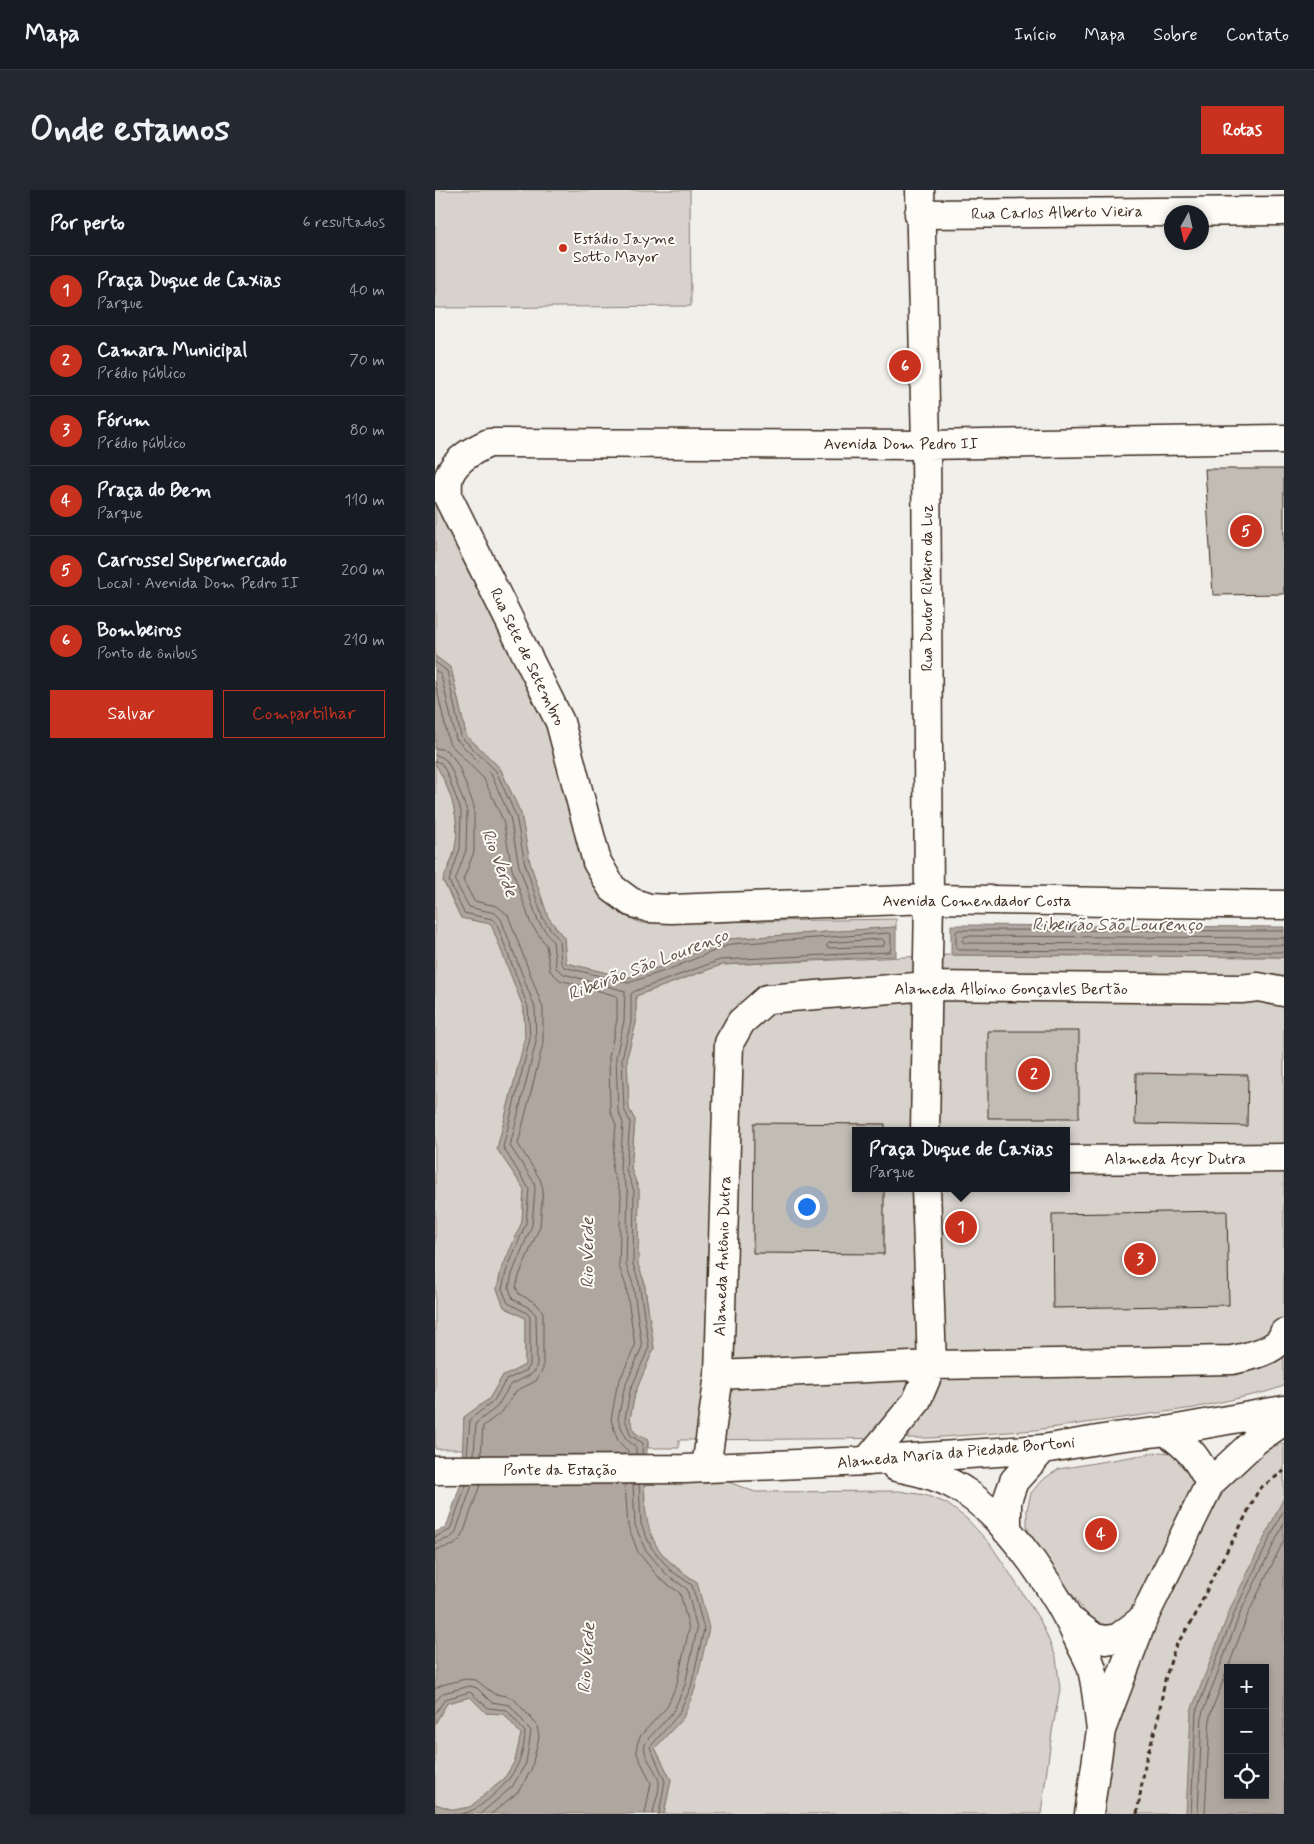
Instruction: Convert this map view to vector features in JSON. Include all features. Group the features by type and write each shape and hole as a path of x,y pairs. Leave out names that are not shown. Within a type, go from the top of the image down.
{"street":[{"name":"Rua Carlos Alberto Vieira","path":"920,202 1284,211"},
{"name":"Rua Doutor Ribeiro da Luz","path":"920,202 926,445 929,899 925,1127"},
{"name":"Avenida Dom Pedro II","path":"517,443 926,445 1284,439"},
{"name":"Rua Sete de Setembro","path":"517,443 489,443 469,452 458,462 449,477 448,497 560,722 597,862 612,888 631,902 649,908 671,909"},
{"name":"Avenida Comendador Costa","path":"671,909 929,899 1284,906"},
{"name":"Alameda Albino Gonçavles Bertão","path":"729,1043 741,1022 767,999 929,986 1241,990 1258,987 1284,992"},
{"name":"Alameda Antônio Dutra","path":"696,1469 719,1376 729,1043"},
{"name":"Alameda Acyr Dutra","path":"1070,1160 1284,1158"},
{"path":"926,1192 932,1365 916,1402 867,1461 920,1472 948,1482 968,1493 991,1512 1037,1568 1070,1620 1092,1668 1101,1730"},
{"path":"719,1376 932,1365 1232,1360 1263,1353 1283,1338 1284,1333"},
{"name":"Alameda Maria da Piedade Bortoni","path":"696,1469 867,1461 1043,1449 1165,1431 1284,1410"},
{"path":"1089,1814 1101,1730 1143,1619 1210,1483 1256,1440 1284,1421"},
{"path":"1165,1431 1189,1448 1200,1463 1210,1483"},
{"path":"1007,1531 1007,1501 1014,1480 1043,1449"},
{"name":"Ponte da Estação","path":"435,1470 696,1469"},
{"path":"1070,1620 1095,1638 1106,1640 1118,1638 1143,1619"}],"path":[{"path":"1137,1814 1146,1759 1157,1724 1165,1680 1175,1647 1194,1618 1217,1568 1259,1489 1284,1471"}],"shaded area":[{"name":"Estádio Jayme Sotto Mayor","path":"435,190 690,190 691,306 435,308"},
{"path":"437,501 550,722 602,896 621,914 641,923 896,919 896,927 729,939 669,964 627,978 566,963 564,938 548,917 530,863 521,814 500,768 466,735 451,668 435,656 435,502"},
{"path":"435,763 450,793 457,826 454,852 443,881 461,918 491,924 524,1009 525,1039 497,1149 524,1189 522,1222 501,1271 497,1289 504,1307 525,1318 525,1365 502,1377 489,1399 464,1417 463,1449 435,1449"},
{"path":"951,955 1284,957 1284,1386 1266,1392 1194,1408 1035,1430 930,1438 679,1440 679,1448 648,1448 648,1440 635,1433 630,1419 635,1393 654,1348 644,1281 637,1264 639,1190 631,1169 635,1120 629,1109 627,1057 636,1023 636,996 721,965"},
{"path":"1284,1443 1284,1814 1096,1814 1105,1765 1147,1633 1200,1531 1231,1480 1253,1460 1272,1447"},
{"path":"1160,1452 1172,1453 1199,1476 1138,1608 1113,1628 1093,1623 1034,1542 1027,1527 1027,1510 1031,1493 1042,1480 1059,1469"},
{"path":"726,1481 755,1492 899,1491 925,1495 946,1503 967,1519 990,1544 1005,1566 1041,1622 1056,1657 1060,1689 1041,1814 664,1814 671,1780 655,1748 683,1718 697,1582 680,1570 658,1549 648,1531 644,1482"},
{"path":"470,1697 486,1713 504,1714 521,1734 515,1761 504,1779 470,1807 454,1810 435,1804 435,1724 447,1703"}],"water":[{"name":"Rio Verde","path":"435,656 451,668 466,735 500,768 521,814 530,863 548,917 564,938 566,963 627,978 669,964 729,939 896,927 896,956 721,965 636,996 636,1023 627,1057 629,1109 635,1120 631,1169 639,1190 638,1264 644,1281 654,1348 635,1393 630,1419 635,1433 648,1440 644,1491 648,1524 653,1539 674,1566 697,1582 709,1628 695,1689 683,1718 655,1748 671,1780 664,1814 435,1814 435,1804 454,1810 470,1807 504,1779 515,1761 521,1734 504,1714 486,1713 470,1697 447,1703 435,1724 435,1532 446,1528 461,1483 464,1417 489,1399 502,1377 525,1365 525,1318 504,1307 497,1289 501,1271 522,1222 524,1189 497,1149 525,1039 524,1009 491,924 461,918 443,880 454,852 457,826 450,793 435,763"},
{"path":"951,925 1284,927 1284,957 951,955"},
{"path":"1284,1497 1284,1814 1186,1814 1191,1711 1231,1607"}],"building":[{"path":"1205,469 1284,469 1284,594 1213,595"},
{"path":"988,1031 1079,1031 1079,1118 988,1118"},
{"path":"1136,1073 1248,1075 1247,1126 1135,1124"},
{"path":"754,1123 885,1124 885,1127 852,1127 852,1192 884,1192 884,1254 753,1253"},
{"path":"1227,1211 1229,1305 1053,1308 1052,1214"}],"place":[{"name":"Estádio Jayme Sotto Mayor","path":"563,248"},
{"name":"Bombeiros","path":"905,366"},
{"name":"Carrossel Supermercado","path":"1246,531"},
{"name":"Camara Municipal","path":"1034,1074"},
{"name":"Praça Duque de Caxias","path":"961,1227"},
{"name":"Fórum","path":"1140,1259"},
{"name":"Praça do Bem","path":"1101,1534"}],"water label":[{"name":"Ribeirão São Lourenço","path":"1117,925"},
{"name":"Ribeirão São Lourenço","path":"648,965"}]}
